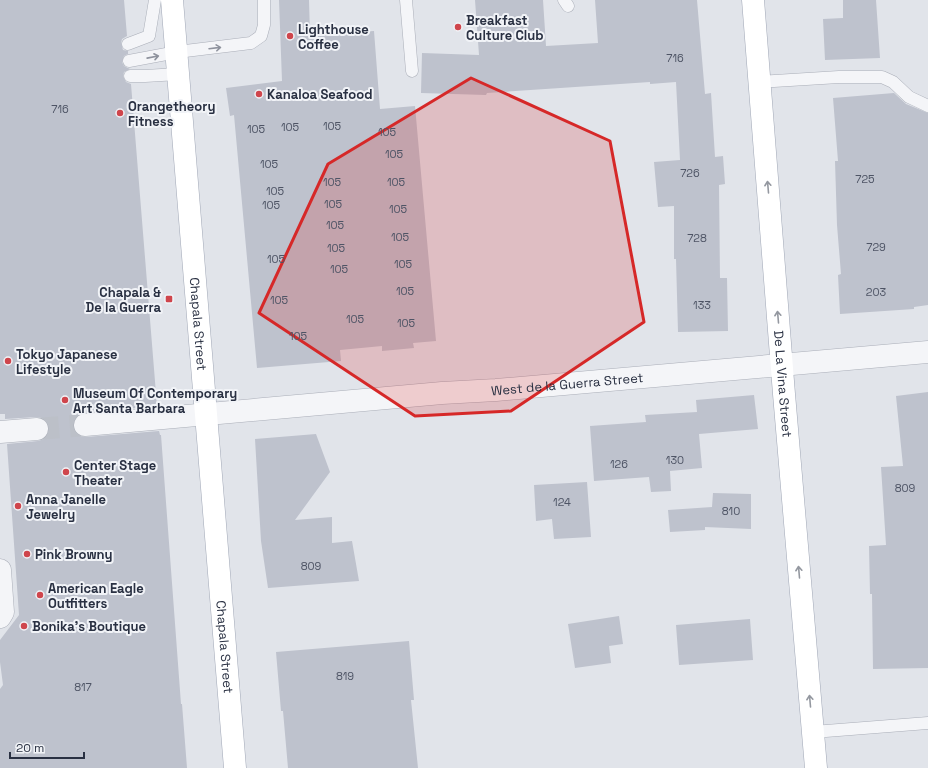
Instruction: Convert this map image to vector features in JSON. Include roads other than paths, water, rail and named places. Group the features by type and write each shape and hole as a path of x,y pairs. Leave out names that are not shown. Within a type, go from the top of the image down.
{"main road":[{"name":"Chapala Street","path":"172,0 235,768"},
{"name":"De La Vina Street","path":"753,0 816,768"}],"street":[{"name":"West de la Guerra Street","path":"85,425 928,352"},
{"path":"0,432 37,429"},
{"path":"0,570 3,612 0,618"}],"lane":[{"path":"128,44 149,36 155,0"},
{"path":"129,61 177,52 251,43 261,36 264,25 264,0"},
{"path":"406,0 412,71"},
{"path":"130,76 178,74"},
{"path":"759,82 838,77 882,77 893,82 908,97 928,106"},
{"path":"813,732 928,723"}],"tunnel":[{"path":"37,429 85,425"}],"place":[{"name":"Breakfast Culture Club","path":"458,27"},
{"name":"Lighthouse Coffee","path":"290,36"},
{"name":"Kanaloa Seafood","path":"259,94"},
{"name":"Orangetheory Fitness","path":"120,113"},
{"name":"Chapala & De la Guerra","path":"169,299"},
{"name":"Tokyo Japanese Lifestyle","path":"8,361"},
{"name":"Museum Of Contemporary Art Santa Barbara","path":"65,400"},
{"name":"Center Stage Theater","path":"66,472"},
{"name":"Anna Janelle Jewelry","path":"18,506"},
{"name":"Pink Browny","path":"27,554"},
{"name":"American Eagle Outfitters","path":"40,595"},
{"name":"Bonika's Boutique","path":"24,626"}]}
